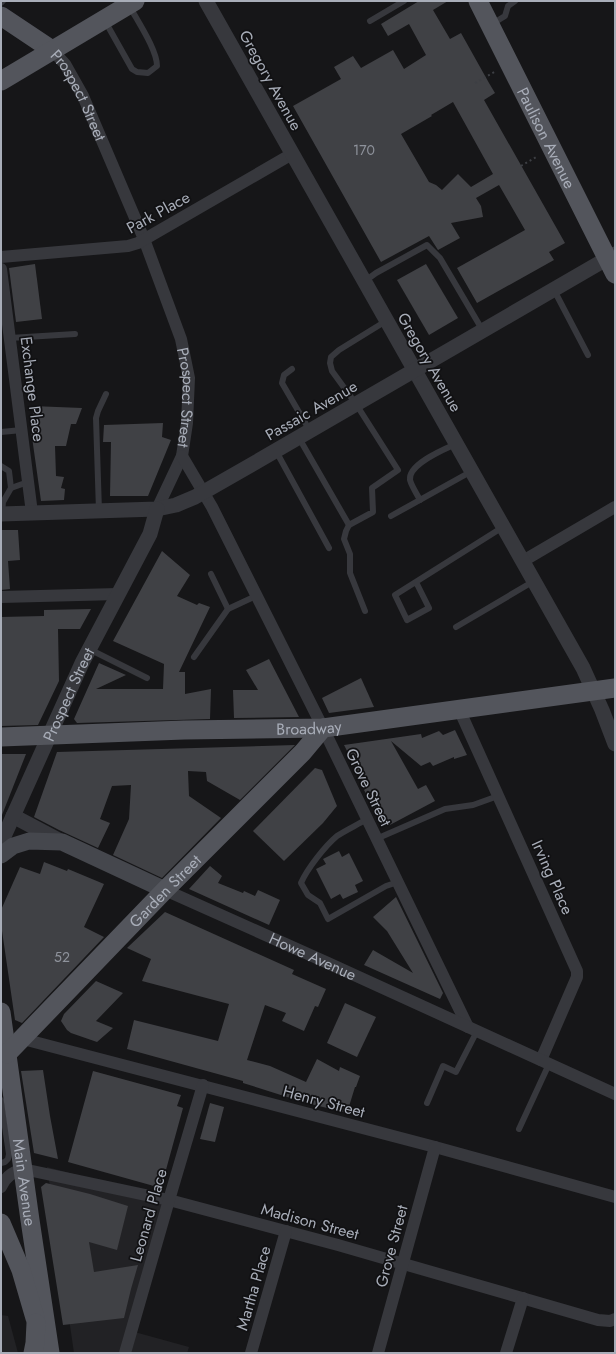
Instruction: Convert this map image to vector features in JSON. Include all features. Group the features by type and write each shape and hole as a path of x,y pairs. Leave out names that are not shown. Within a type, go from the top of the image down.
{"main road":[{"name":"Paulison Avenue","path":"478,1 612,262"},
{"path":"1,81 132,3"},
{"name":"Prospect Street","path":"1,16 52,50"},
{"name":"Broadway","path":"1,737 184,730 323,728 615,688"},
{"name":"Garden Street","path":"4,1055 23,1039 165,890 303,752 323,728"},
{"path":"1,855 12,846 29,841 62,842"},
{"name":"Howe Avenue","path":"62,842 165,890"},
{"name":"Main Avenue","path":"1,1012 4,1055 23,1169 50,1353"},
{"name":"Main Avenue","path":"1,1223 21,1270 44,1353"},
{"path":"33,1353 36,1322"}],"street":[{"name":"Gregory Avenue","path":"206,1 583,668 614,739"},
{"name":"Prospect Street","path":"1,842 89,649 150,534 157,509 182,456 187,423 189,378 181,339 144,239 83,96 65,64 52,50"},
{"name":"Park Place","path":"1,257 128,246 144,239 292,154"},
{"name":"Passaic Avenue","path":"2,514 157,509 176,505 203,492 276,451 554,290 612,262"},
{"name":"Exchange Place","path":"1,269 32,512"},
{"name":"Grove Street","path":"182,456 212,507 472,1029"},
{"path":"523,561 615,507"},
{"path":"1,597 118,594"},
{"name":"Irving Place","path":"459,709 577,971 577,977 545,1062"},
{"name":"Howe Avenue","path":"13,816 62,842"},
{"name":"Howe Avenue","path":"165,890 615,1094"},
{"name":"Henry Street","path":"23,1039 203,1085 615,1197"},
{"name":"Leonard Place","path":"125,1353 203,1085"},
{"name":"Grove Street","path":"378,1353 435,1147"},
{"path":"1,1187 3,1182 12,1173 23,1169"},
{"name":"Madison Street","path":"23,1169 169,1200 403,1263 598,1320 615,1320"},
{"name":"Martha Place","path":"251,1353 286,1231"},
{"path":"506,1353 523,1298"}],"lane":[{"path":"370,21 404,1"},
{"path":"491,24 505,16 508,6 515,1"},
{"path":"104,19 132,69 137,72 148,73 157,66 157,60 132,3"},
{"path":"364,282 376,273 426,245 440,258 483,331"},
{"path":"554,290 588,355"},
{"path":"366,611 350,573 350,554 344,539 349,524 372,512 372,488 398,470 356,404 332,371 330,363 331,357 339,350 386,320"},
{"path":"10,338 75,334"},
{"path":"292,368 284,375 282,383 304,434 349,524"},
{"path":"99,510 96,418 106,394"},
{"path":"1,432 22,430"},
{"path":"420,500 410,480 414,469 419,464 434,455 456,444"},
{"path":"276,451 329,548"},
{"path":"1,466 9,471 11,488 4,502 2,514"},
{"path":"391,516 472,471"},
{"path":"11,488 28,482"},
{"path":"416,582 429,608 407,620 395,595 503,527"},
{"path":"211,574 228,609"},
{"path":"456,627 534,581"},
{"path":"194,657 228,609 256,596"},
{"path":"89,649 147,678"},
{"path":"376,838 445,808 473,805 498,796"},
{"path":"367,819 337,836 327,846 301,883 308,895 320,903 328,919 386,886 398,882"},
{"path":"427,1103 443,1066 456,1072 472,1029"},
{"path":"519,1130 545,1062"},
{"path":"1,1100 9,1154 8,1159 5,1162 1,1162"}],"path":[{"path":"475,83 496,71"},
{"path":"521,166 538,156"}],"shaded area":[{"path":"47,1167 169,1199 131,1331 189,1347 187,1353 74,1353"},
{"path":"1,1315 8,1316 18,1353 1,1353"}],"building":[{"path":"419,1 448,1 433,10 450,39 461,33 495,93 484,100 565,243 549,252 554,260 477,303 457,268 525,230 499,185 476,198 481,206 483,217 451,223 460,238 438,250 429,236 381,262 293,106 341,79 334,67 353,56 361,68 393,50 404,69 426,55 409,24 388,36 381,24","holes":["453,102 493,174 471,187 458,174 442,190 429,182 401,134"]},
{"path":"35,264 42,319 16,322 9,268"},
{"path":"426,264 458,318 429,335 397,280"},
{"path":"32,406 82,408 76,424 71,424 66,446 55,446 56,476 64,477 61,488 65,489 64,500 41,501 31,430 35,429"},
{"path":"163,423 162,437 171,440 148,496 110,496 111,442 103,442 104,425"},
{"path":"1,530 18,530 20,560 8,561 10,589 1,590"},
{"path":"162,551 190,575 177,596 197,605 199,603 210,607 179,672 185,672 185,694 211,689 210,719 77,723 74,719 99,663 126,675 96,689 163,689 164,664 113,641"},
{"path":"91,609 80,629 58,629 59,681 38,725 1,726 1,617 44,616 44,610"},
{"path":"269,659 299,717 234,718 233,690 258,690 246,670"},
{"path":"361,678 374,707 329,713 322,698"},
{"path":"455,730 467,755 454,759 454,757 433,766 430,762 421,766 391,741 418,789 426,785 435,801 388,826 383,824 364,790 366,788 344,745 421,734 422,738 439,731 443,735"},
{"path":"295,745 240,800 207,781 206,772 188,771 189,796 221,818 162,878 113,855 129,819 131,785 112,786 100,819 110,823 98,848 34,817 57,752"},
{"path":"1,754 26,754 2,815 1,815"},
{"path":"315,768 322,770 337,806 323,823 284,861 253,831"},
{"path":"339,851 342,857 349,853 363,881 355,885 358,892 343,899 340,894 331,899 316,869 326,864 323,859"},
{"path":"44,862 67,871 68,869 104,884 84,927 104,937 22,1023 15,1020 1,924 1,910 20,867 40,874"},
{"path":"210,866 222,876 218,883 255,896 258,890 280,900 269,925 189,889"},
{"path":"396,897 443,993 440,999 364,965 373,950 413,973 387,931 373,917"},
{"path":"165,912 294,970 292,974 326,989 318,1007 315,1006 304,1031 282,1021 286,1013 265,1005 247,1060 270,1066 306,1082 317,1059 339,1071 340,1067 360,1076 347,1113 303,1102 243,1083 243,1081 127,1049 134,1020 218,1041 229,1004 142,981 151,959 127,948"},
{"path":"96,981 123,993 96,1021 113,1028 97,1042 71,1033 61,1021 64,1014"},
{"path":"345,1003 376,1017 357,1057 327,1043"},
{"path":"43,1070 58,1159 34,1153 21,1071"},
{"path":"93,1071 181,1095 177,1106 183,1108 161,1188 68,1162"},
{"path":"210,1103 224,1107 215,1142 200,1139"},
{"path":"46,1183 90,1194 128,1206 117,1250 89,1242 94,1272 138,1265 124,1318 63,1325 41,1187"}]}
